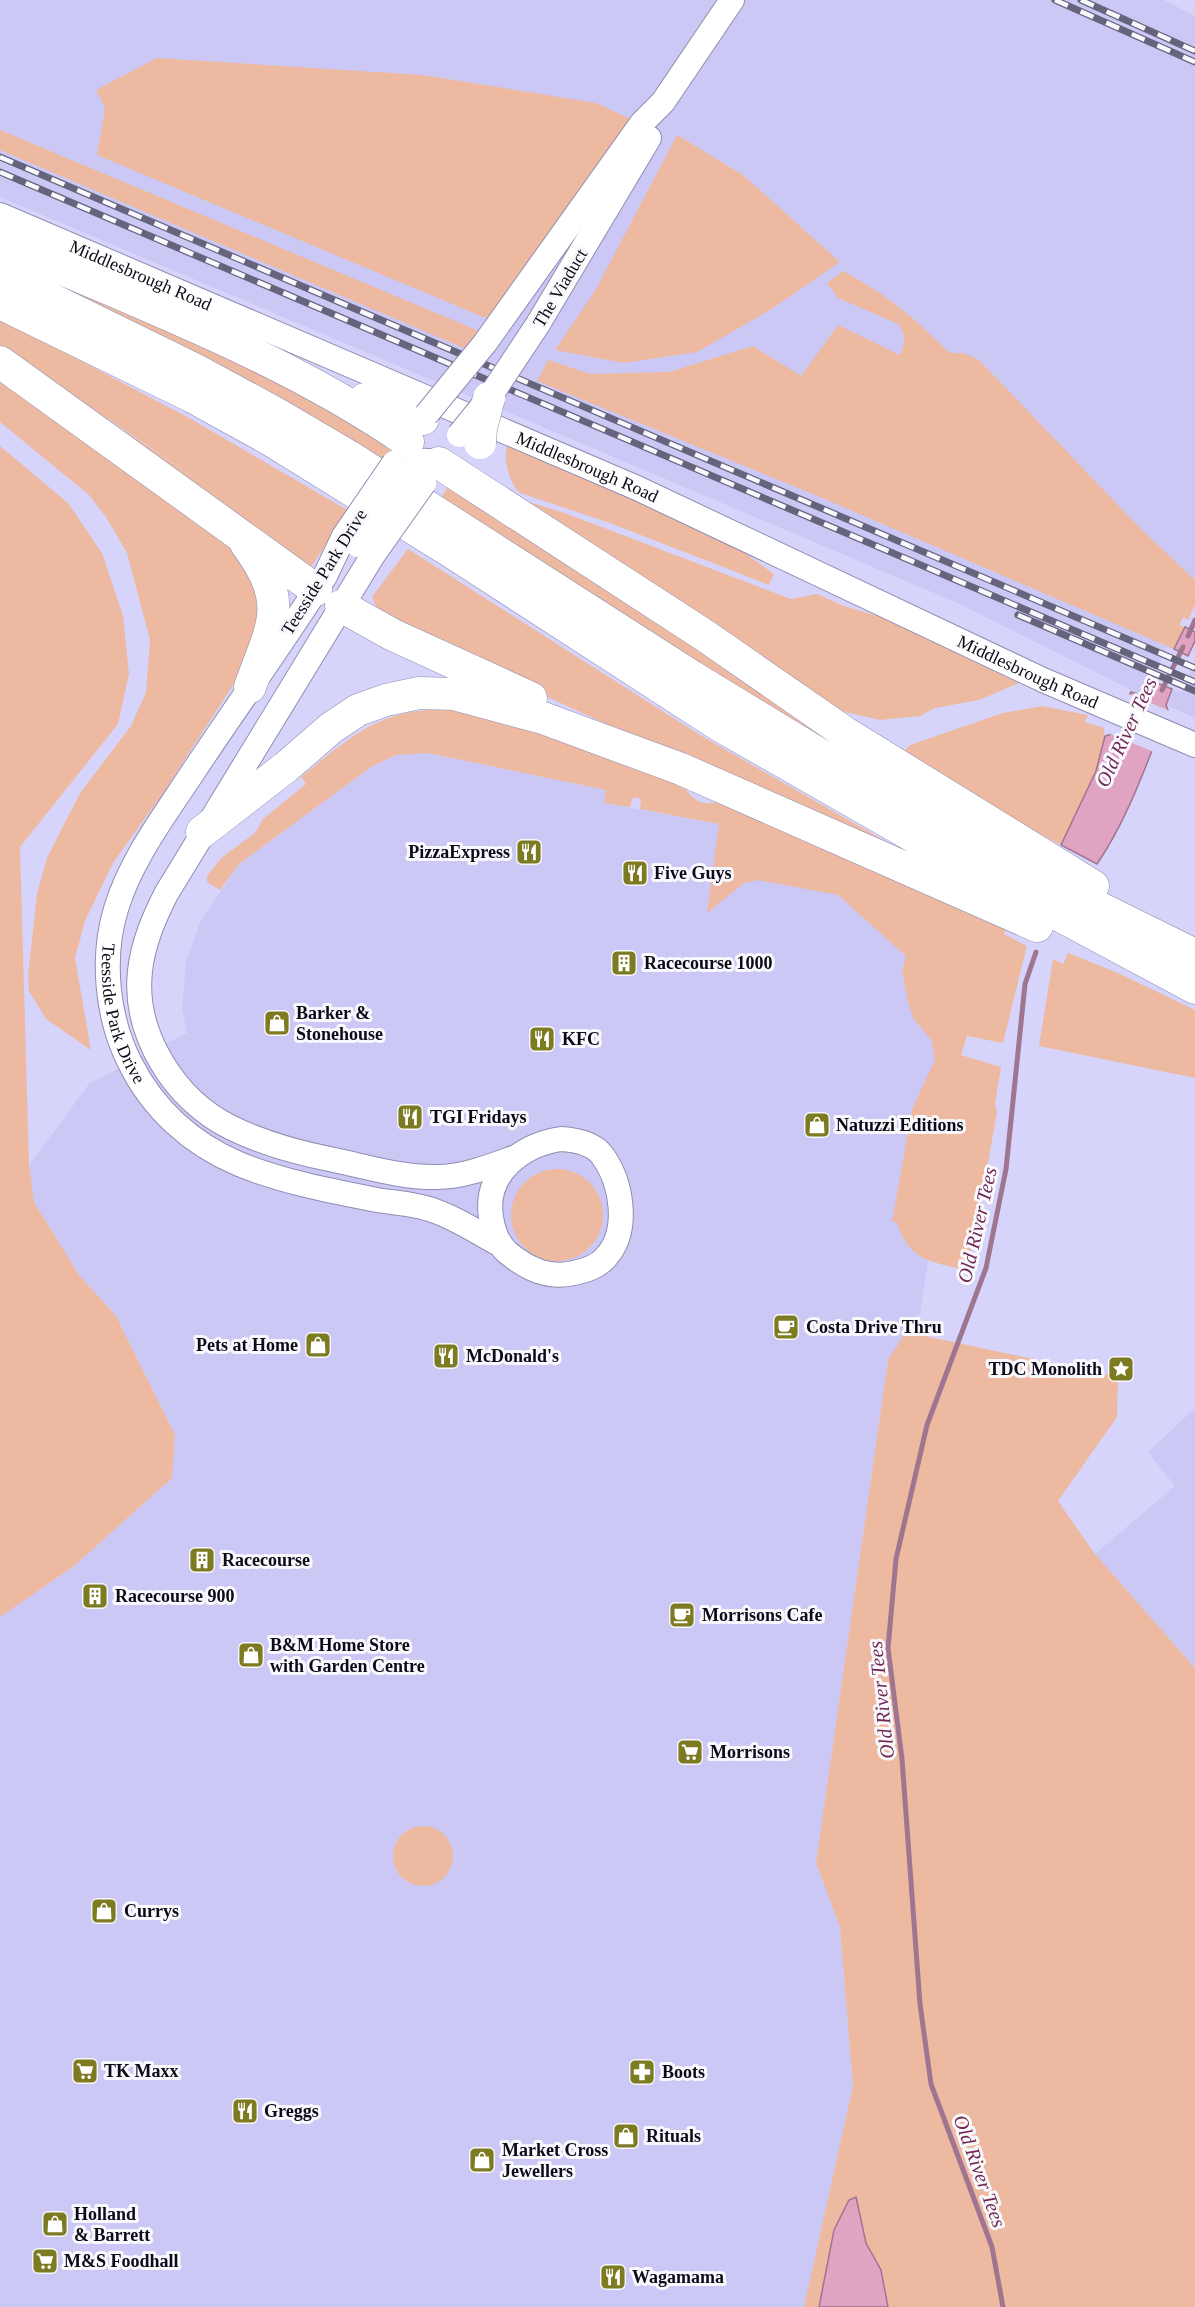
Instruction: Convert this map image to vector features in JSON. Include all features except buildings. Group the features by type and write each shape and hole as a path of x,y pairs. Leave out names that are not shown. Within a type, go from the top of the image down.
{"highway":[{"path":"0,242 180,317 310,380 704,634 844,732 1084,879 1189,952"},
{"path":"0,274 194,369 277,414 378,475 691,676 952,835 1189,952"},
{"path":"0,303 193,398 269,439 450,551 719,724 910,835 1195,988"},
{"path":"0,362 238,534 328,590 445,660 560,710 620,745"},
{"path":"489,398 481,428 470,439 483,476 499,501"},
{"path":"238,534 259,563 270,586 275,613 250,687"},
{"path":"202,832 349,716 386,700 419,693 454,694 543,718 620,745 740,794 1034,925 1156,969"}],"street":[{"name":"The Viaduct","path":"417,451 528,286 642,123 663,102 732,0"},
{"name":"The Viaduct","path":"489,398 578,260 655,128 663,102"},
{"name":"Middlesbrough Road","path":"0,215 637,488 1043,680 1195,745"},
{"path":"328,590 417,451 470,439"},
{"name":"Teesside Park Drive","path":"358,545 328,590 250,687 147,844 116,909 109,950 109,993 123,1048 141,1085 171,1121 195,1140 239,1164 294,1182 435,1211 501,1245"},
{"name":"Teesside Park Drive","path":"328,590 153,922 140,972 140,1000 151,1042 164,1066 194,1102 228,1126 291,1151 413,1176 440,1178 478,1170 516,1157"},
{"path":"574,1140 588,1144 602,1155 620,1193 620,1225 616,1241 607,1256 590,1269 567,1275 551,1275 526,1268 501,1245 492,1224 491,1191 498,1176 516,1157 534,1146 548,1142 574,1140"}],"shaded area":[{"path":"0,0 1164,0 1195,16 1195,604 1188,620 1183,617 1179,625 1185,627 1174,649 1167,647 1152,680 1157,683 1141,695 953,601 0,197"},
{"path":"157,58 423,75 596,103 637,122 488,319 97,155 105,108 96,90"},
{"path":"0,130 479,331 466,349 0,150"},
{"path":"677,135 743,175 840,262 770,310 697,352 624,363 555,350 595,291"},
{"path":"4,261 189,338 395,442 380,466"},
{"path":"843,271 900,308 950,353 964,353 979,360 1142,530 1195,580 1195,604 1188,620 1183,617 1179,625 1185,627 1174,649 820,497 537,381 548,360 591,374 669,372 753,346 801,376 838,325 900,355 904,339 898,324 838,298 827,283"},
{"path":"0,318 191,419 349,511 306,574 0,347","holes":["108,419 233,503 108,420"]},
{"path":"0,377 239,552 260,581 254,653 163,793 113,863 85,921 75,958 91,1050 46,1019 29,991 28,975 37,893 47,858 80,793 131,726 146,692 150,640 127,553 106,517 89,495 0,422"},
{"path":"508,444 732,544 774,574 769,585 610,523 520,493 508,470 506,449"},
{"path":"0,446 68,503 102,553 123,616 129,674 118,724 20,847 29,1164 34,1202 79,1275 116,1316 175,1435 172,1478 74,1566 0,1617"},
{"path":"448,486 999,840 812,739 438,503"},
{"path":"526,501 562,512 791,599 817,594 844,606 881,617 1019,683 979,700 935,708 920,716 880,720 841,711"},
{"path":"408,549 700,735 920,861 628,734 382,621 372,597"},
{"path":"1195,660 1195,718 1166,705 1172,689 1181,693"},
{"path":"1042,706 1088,715 1085,722 1104,728 1104,742 1096,772 1061,845 1020,824 906,755 905,750 910,745 1003,713"},
{"path":"453,709 479,712 682,784 699,801 709,803 722,801 1007,926 1004,934 1027,946 1003,1043 967,1036 961,1055 1001,1067 995,1104 997,1112 975,1236 965,1270 931,1261 914,1252 907,1244 897,1222 892,1222 912,1109 935,1060 932,1041 913,1018 908,1002 902,971 906,956 838,895 758,880 744,883 707,913 719,824 640,809 641,799 633,797 630,807 604,803 606,790 428,753 396,755 371,767 239,864 220,890 207,882 207,876 221,858 255,833 263,819 306,784 301,777 353,736 370,726 406,713"},
{"path":"428,753 606,790 605,803 719,824 943,938 961,1055 920,1313 888,1360 816,1863 840,1927 853,2086 804,2307 0,2307 0,1617 74,1566 172,1478 116,1316 79,1275 34,1202 29,1165 89,1084 187,1033 182,1008 186,962 200,922 239,864 371,767 396,755"},
{"path":"1068,953 1118,973 1195,1010 1195,1078 1039,1046 1053,959 1063,964"},
{"path":"557,1169 575,1172 590,1182 600,1197 603,1215 600,1233 590,1248 575,1258 557,1261 539,1258 524,1248 514,1233 511,1215 514,1197 524,1182 539,1172"},
{"path":"906,1332 1118,1377 1117,1417 1058,1501 1095,1554 1195,1668 1195,2307 804,2307 853,2086 840,1927 816,1863 888,1360"},
{"path":"1195,1408 1195,1668 1095,1554 1175,1486 1148,1452"},
{"path":"423,1826 440,1831 448,1839 453,1856 448,1873 440,1881 423,1886 406,1881 398,1873 393,1856 398,1839 406,1831"}],"water":[{"path":"1185,627 1195,632 1195,641 1188,656 1174,649"},
{"path":"1157,683 1172,689 1166,705 1168,710 1128,808 1097,864 1061,845 1096,771 1105,736 1112,734 1129,695 1131,692 1141,695"},
{"path":"856,2197 866,2243 881,2270 888,2307 819,2307 834,2230 849,2200"}],"pier":[{"path":"1126,693 1170,711 1154,752 1110,734"}],"waterway":[{"name":"Old River Tees","path":"1188,636 1195,620"},
{"name":"Old River Tees","path":"1162,690 1183,647"},
{"name":"Old River Tees","path":"1003,2307 992,2247 931,2084 920,2004 902,1759 888,1648 896,1559 927,1425 986,1268 1006,1169 1025,984 1036,952"}],"railway":[{"path":"1055,0 1195,62"},
{"path":"1081,0 1195,51"},
{"path":"0,157 1195,668"},
{"path":"0,172 1195,682"},
{"path":"1018,615 1195,691"}],"place":[{"name":"PizzaExpress","path":"529,852"},
{"name":"Five Guys","path":"635,873"},
{"name":"Racecourse 1000","path":"624,963"},
{"name":"Barker & Stonehouse","path":"277,1023"},
{"name":"KFC","path":"542,1039"},
{"name":"TGI Fridays","path":"410,1117"},
{"name":"Natuzzi Editions","path":"817,1125"},
{"name":"Costa Drive Thru","path":"786,1327"},
{"name":"Pets at Home","path":"318,1345"},
{"name":"McDonald's","path":"446,1356"},
{"name":"TDC Monolith","path":"1121,1369"},
{"name":"Racecourse","path":"202,1560"},
{"name":"Racecourse 900","path":"95,1596"},
{"name":"Morrisons Cafe","path":"682,1615"},
{"name":"B&M Home Store with Garden Centre","path":"251,1655"},
{"name":"Morrisons","path":"690,1752"},
{"name":"Currys","path":"104,1911"},
{"name":"TK Maxx","path":"85,2071"},
{"name":"Boots","path":"642,2072"},
{"name":"Greggs","path":"245,2111"},
{"name":"Rituals","path":"626,2136"},
{"name":"Market Cross Jewellers","path":"482,2160"},
{"name":"Holland & Barrett","path":"55,2224"},
{"name":"M&S Foodhall","path":"45,2261"},
{"name":"Wagamama","path":"613,2277"}]}
